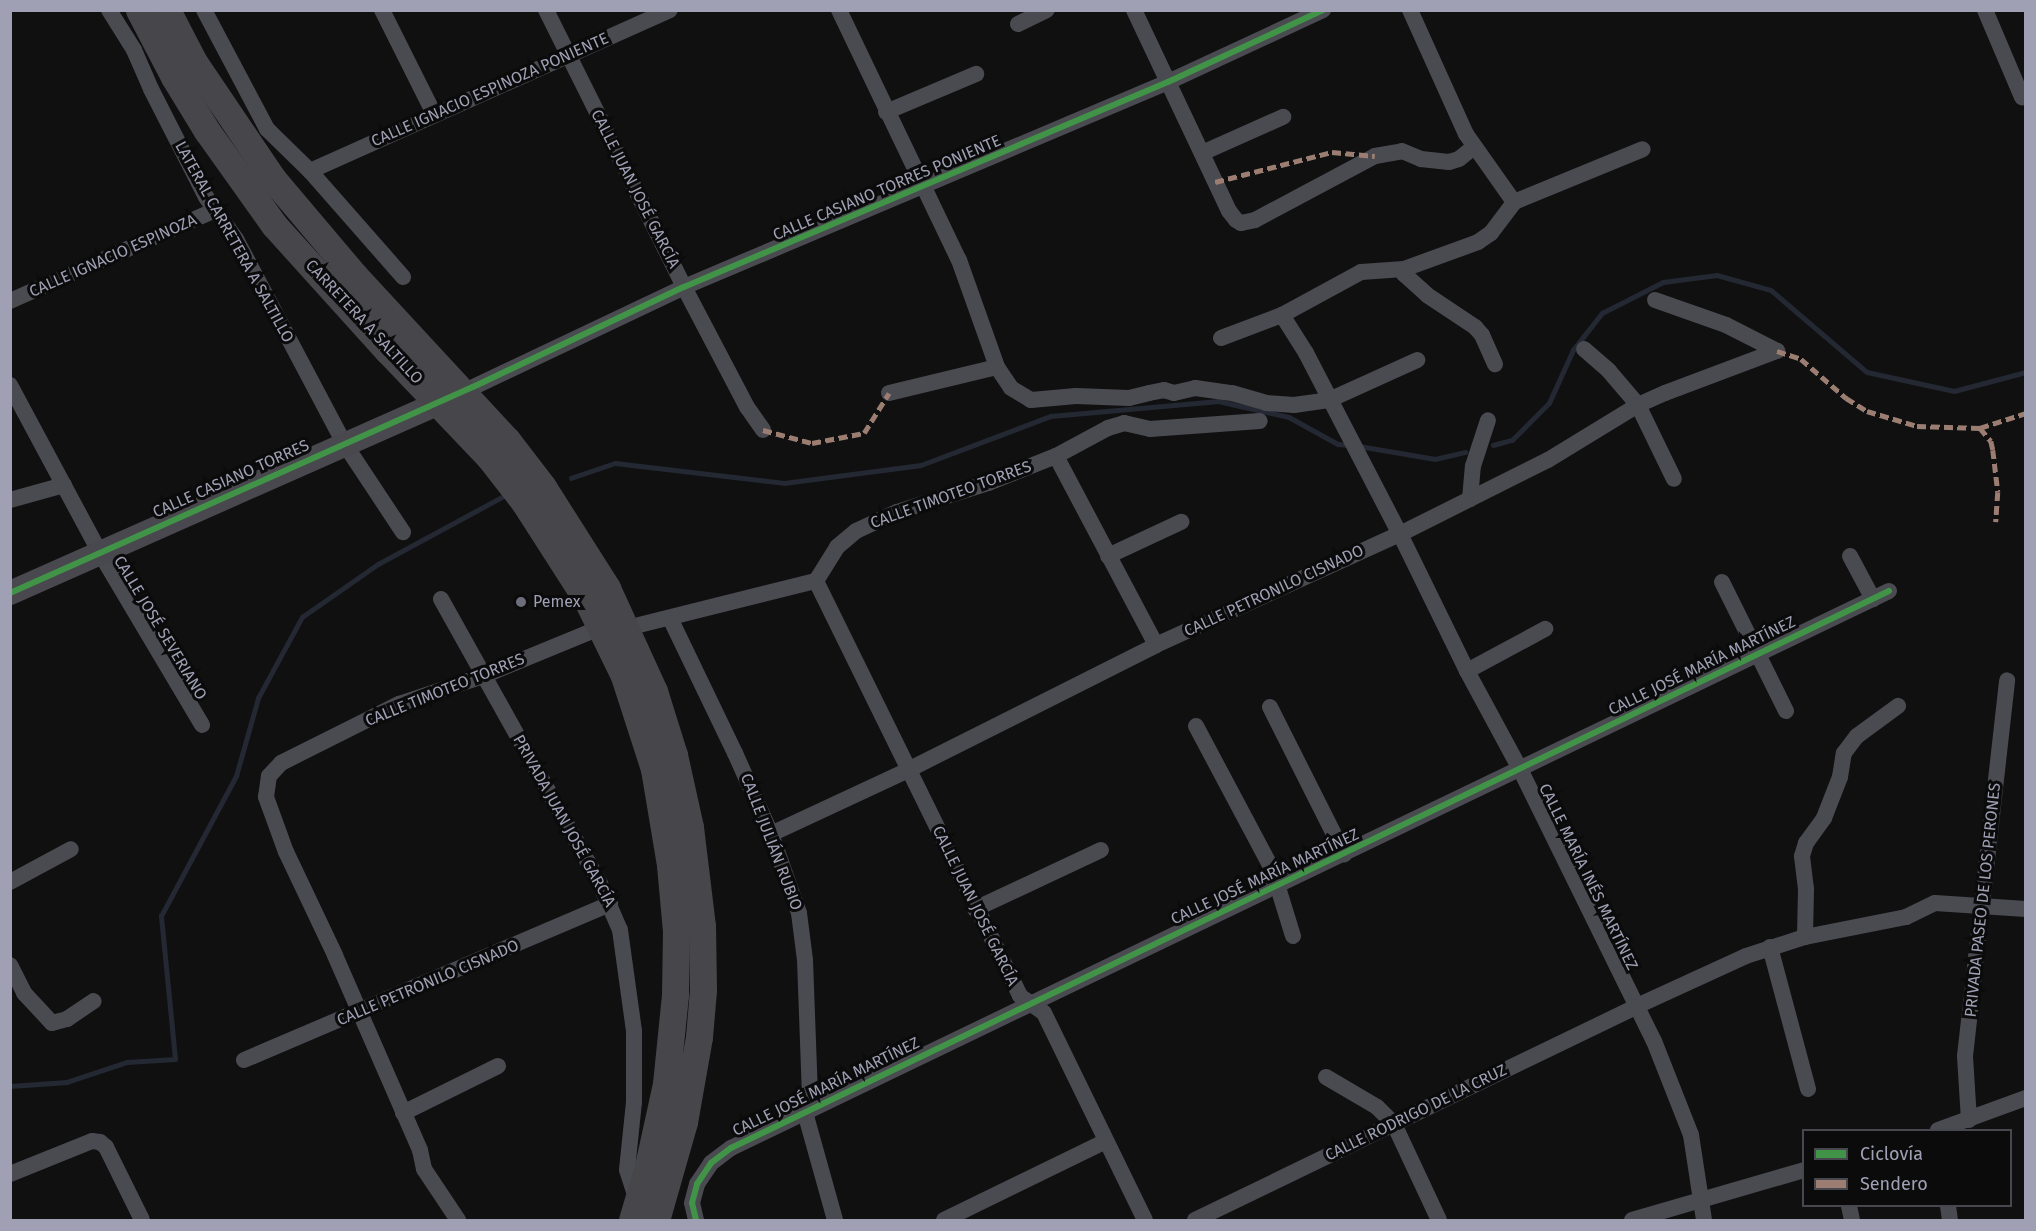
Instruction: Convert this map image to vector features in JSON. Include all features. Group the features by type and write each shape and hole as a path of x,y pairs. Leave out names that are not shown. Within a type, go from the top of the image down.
{"main road":[{"name":"CARRETERA A SALTILLO","path":"140,10 174,77 207,131 274,225 387,351 507,440 543,487 592,563 615,628 654,691 674,755 690,827 702,926 703,990 699,1037 684,1122 647,1210"},
{"name":"CARRETERA A SALTILLO","path":"167,10 194,62 273,179 355,276 451,397"}],"street":[{"name":"LATERAL CARRETERA A SALTILLO","path":"109,10 134,50 174,137 215,210 236,239 344,443 403,532"},
{"path":"204,10 267,129 310,171 403,277"},
{"path":"382,10 434,114"},
{"name":"CALLE JUAN JOSÉ GARCÍA","path":"546,10 684,287 747,407 763,430"},
{"name":"CALLE IGNACIO ESPINOZA PONIENTE","path":"310,171 670,10"},
{"path":"838,10 959,260 997,367 1011,388 1031,400 1076,396 1129,398 1164,390 1174,393 1195,388 1232,393 1266,403 1294,405 1329,400 1417,360"},
{"path":"1018,24 1047,10"},
{"path":"1134,10 1229,211 1241,223 1255,220 1375,156 1402,151 1421,159 1449,162 1459,159 1474,147"},
{"name":"CALLE CASIANO TORRES PONIENTE","path":"451,397 684,287 925,187 1168,82 1323,10"},
{"path":"1410,10 1474,147 1514,202"},
{"path":"1985,10 2022,97"},
{"path":"886,112 976,74"},
{"path":"1202,153 1283,117"},
{"path":"1221,338 1282,315 1361,272 1404,269 1478,242 1491,233 1514,202 1643,150"},
{"name":"CALLE IGNACIO ESPINOZA","path":"10,301 215,210"},
{"path":"1404,269 1404,274 1427,295 1475,327 1482,335 1494,364"},
{"name":"CALLE PETRONILO CISNADO","path":"771,834 908,770 1156,645 1400,534 1548,460 1638,405 1777,351 1726,325 1655,300"},
{"name":"CALLE MARÍA INÉS MARTÍNEZ","path":"1282,315 1306,353 1400,534 1637,1006 1671,1081 1687,1124 1702,1199 1704,1221"},
{"path":"1584,349 1609,371 1638,405 1674,479"},
{"path":"889,393 997,367"},
{"name":"CALLE JOSÉ SEVERIANO","path":"10,385 100,553 202,725"},
{"name":"CALLE CASIANO TORRES","path":"10,593 451,397"},
{"path":"1129,398 1124,423 1150,429 1260,421"},
{"path":"1470,499 1473,466 1488,420"},
{"name":"CALLE TIMOTEO TORRES","path":"360,1013 273,820 266,797 267,783 270,773 281,763 387,710 615,628 670,618 816,581 837,547 856,531 897,512 988,483 1056,456 1080,441 1124,423"},
{"path":"1056,456 1156,645"},
{"path":"10,500 64,485"},
{"path":"1108,556 1181,522"},
{"path":"1850,556 1873,598"},
{"name":"CALLE JUAN JOSÉ GARCÍA","path":"816,581 975,909 1020,996 1044,1013 1145,1221"},
{"path":"1722,582 1786,711"},
{"name":"CALLE JOSÉ MARÍA MARTÍNEZ","path":"692,1203 703,1173 720,1155 807,1110 1279,886 1889,591"},
{"name":"PRIVADA JUAN JOSÉ GARCÍA","path":"441,599 610,904 622,939 633,1016 634,1095 627,1170 647,1210"},
{"name":"CALLE JULIÁN RUBIO","path":"670,618 735,753 792,887 804,934 810,1094 807,1123 835,1221"},
{"path":"1467,671 1545,628"},
{"name":"PRIVADA PASEO DE LOS PERONES","path":"1969,1120 1965,1056 1984,906 2007,680"},
{"path":"1805,937 1806,889 1802,856 1806,843 1824,818 1840,777 1844,753 1857,736 1898,706"},
{"path":"1270,707 1344,854"},
{"path":"1196,726 1279,886 1293,936"},
{"path":"10,882 71,849"},
{"path":"975,909 1101,850"},
{"name":"CALLE RODRIGO DE LA CRUZ","path":"1196,1221 1637,1006 1770,947 1805,937 1906,917 1935,903 2025,909"},
{"name":"CALLE PETRONILO CISNADO","path":"244,1060 360,1013 610,904"},
{"path":"1770,947 1808,1089"},
{"path":"10,964 24,993 52,1023 67,1019 94,1001"},
{"path":"360,1013 420,1150 424,1168 458,1221"},
{"path":"403,1113 498,1066"},
{"path":"1326,1077 1377,1107 1394,1124 1439,1221"},
{"path":"1944,1129 2025,1098"},
{"path":"10,1174 92,1141 100,1142 106,1147 142,1221"},
{"path":"944,1221 1106,1141"},
{"path":"1632,1221 1802,1170"},
{"path":"647,1210 692,1203 696,1221"}],"waterway":[{"path":"1493,445 1512,440 1549,403 1573,350 1602,313 1663,282 1717,275 1771,290 1867,372 1954,391 2026,372"},
{"path":"571,478 615,463 784,483 921,465 1051,416 1218,401 1289,417 1338,444 1348,445"},
{"path":"1359,446 1435,459 1465,452"},
{"path":"10,1086 67,1082 127,1062 175,1059 161,916 236,776 258,698 302,617 378,564 502,497"}],"marked path":[{"path":"1215,182 1332,152 1375,156"},
{"path":"1777,351 1801,359 1846,398 1867,411 1917,426 1980,428 2026,413"},
{"path":"763,430 812,443 864,433 889,393"},
{"path":"1980,428 1991,441 1993,450 1998,492 1996,522"}],"cycle path":[{"path":"10,593 473,387 684,287 1168,82 1323,10"},
{"path":"696,1220 692,1203 697,1184 711,1163 731,1148 1889,591"}],"place":[{"name":"Pemex","path":"521,602"}]}
